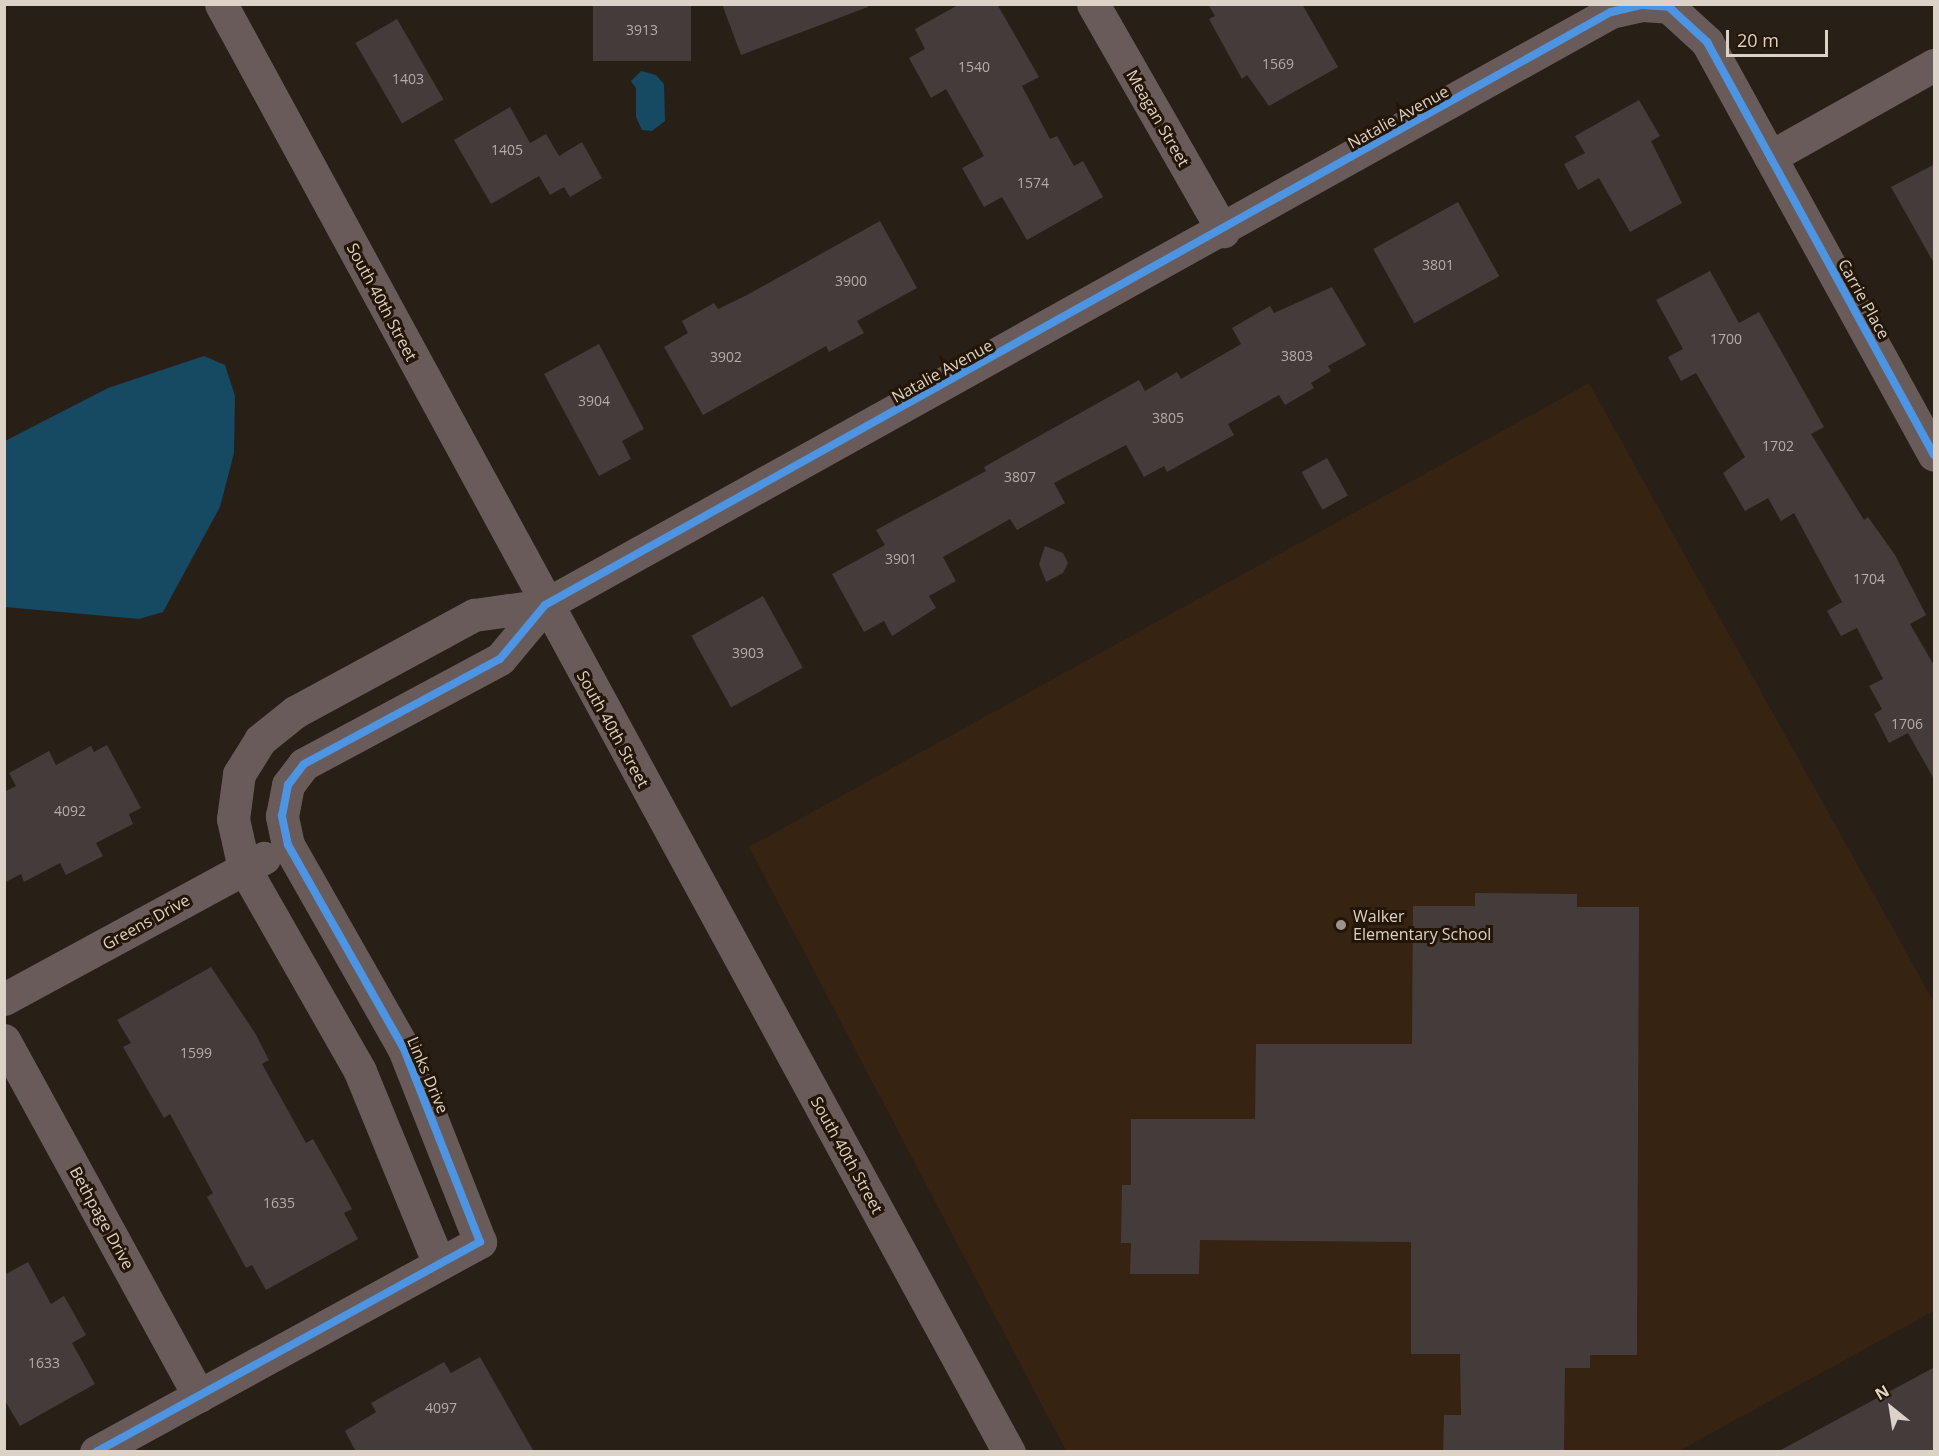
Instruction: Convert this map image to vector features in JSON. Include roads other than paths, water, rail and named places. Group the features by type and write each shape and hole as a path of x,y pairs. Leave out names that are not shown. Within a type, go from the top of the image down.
{"street":[{"name":"South 40th Street","path":"220,4 545,605 1009,1452"},
{"name":"Meagan Street","path":"1093,4 1223,231"},
{"name":"Natalie Avenue","path":"545,605 1223,231 1611,12 1642,5 1669,7 1707,42 1770,157"},
{"path":"1770,157 1935,65"},
{"name":"Carrie Place","path":"1770,157 1935,455"},
{"name":"Links Drive","path":"96,1452 480,1242 404,1049 288,845 284,806 288,786 304,764 500,659 545,605"},
{"path":"439,1264 360,1071 244,868 233,819 239,774 260,740 295,712 474,615 545,605"},
{"name":"Greens Drive","path":"4,999 288,845"},
{"name":"Bethpage Drive","path":"4,1040 199,1396"}],"water":[{"path":"641,71 656,75 664,84 665,121 652,131 642,130 636,117 636,88 631,81"},
{"path":"204,356 225,365 235,396 234,453 220,507 163,612 139,619 5,607 5,441 108,388"}],"place":[{"name":"Walker Elementary School","path":"1341,925"}]}
